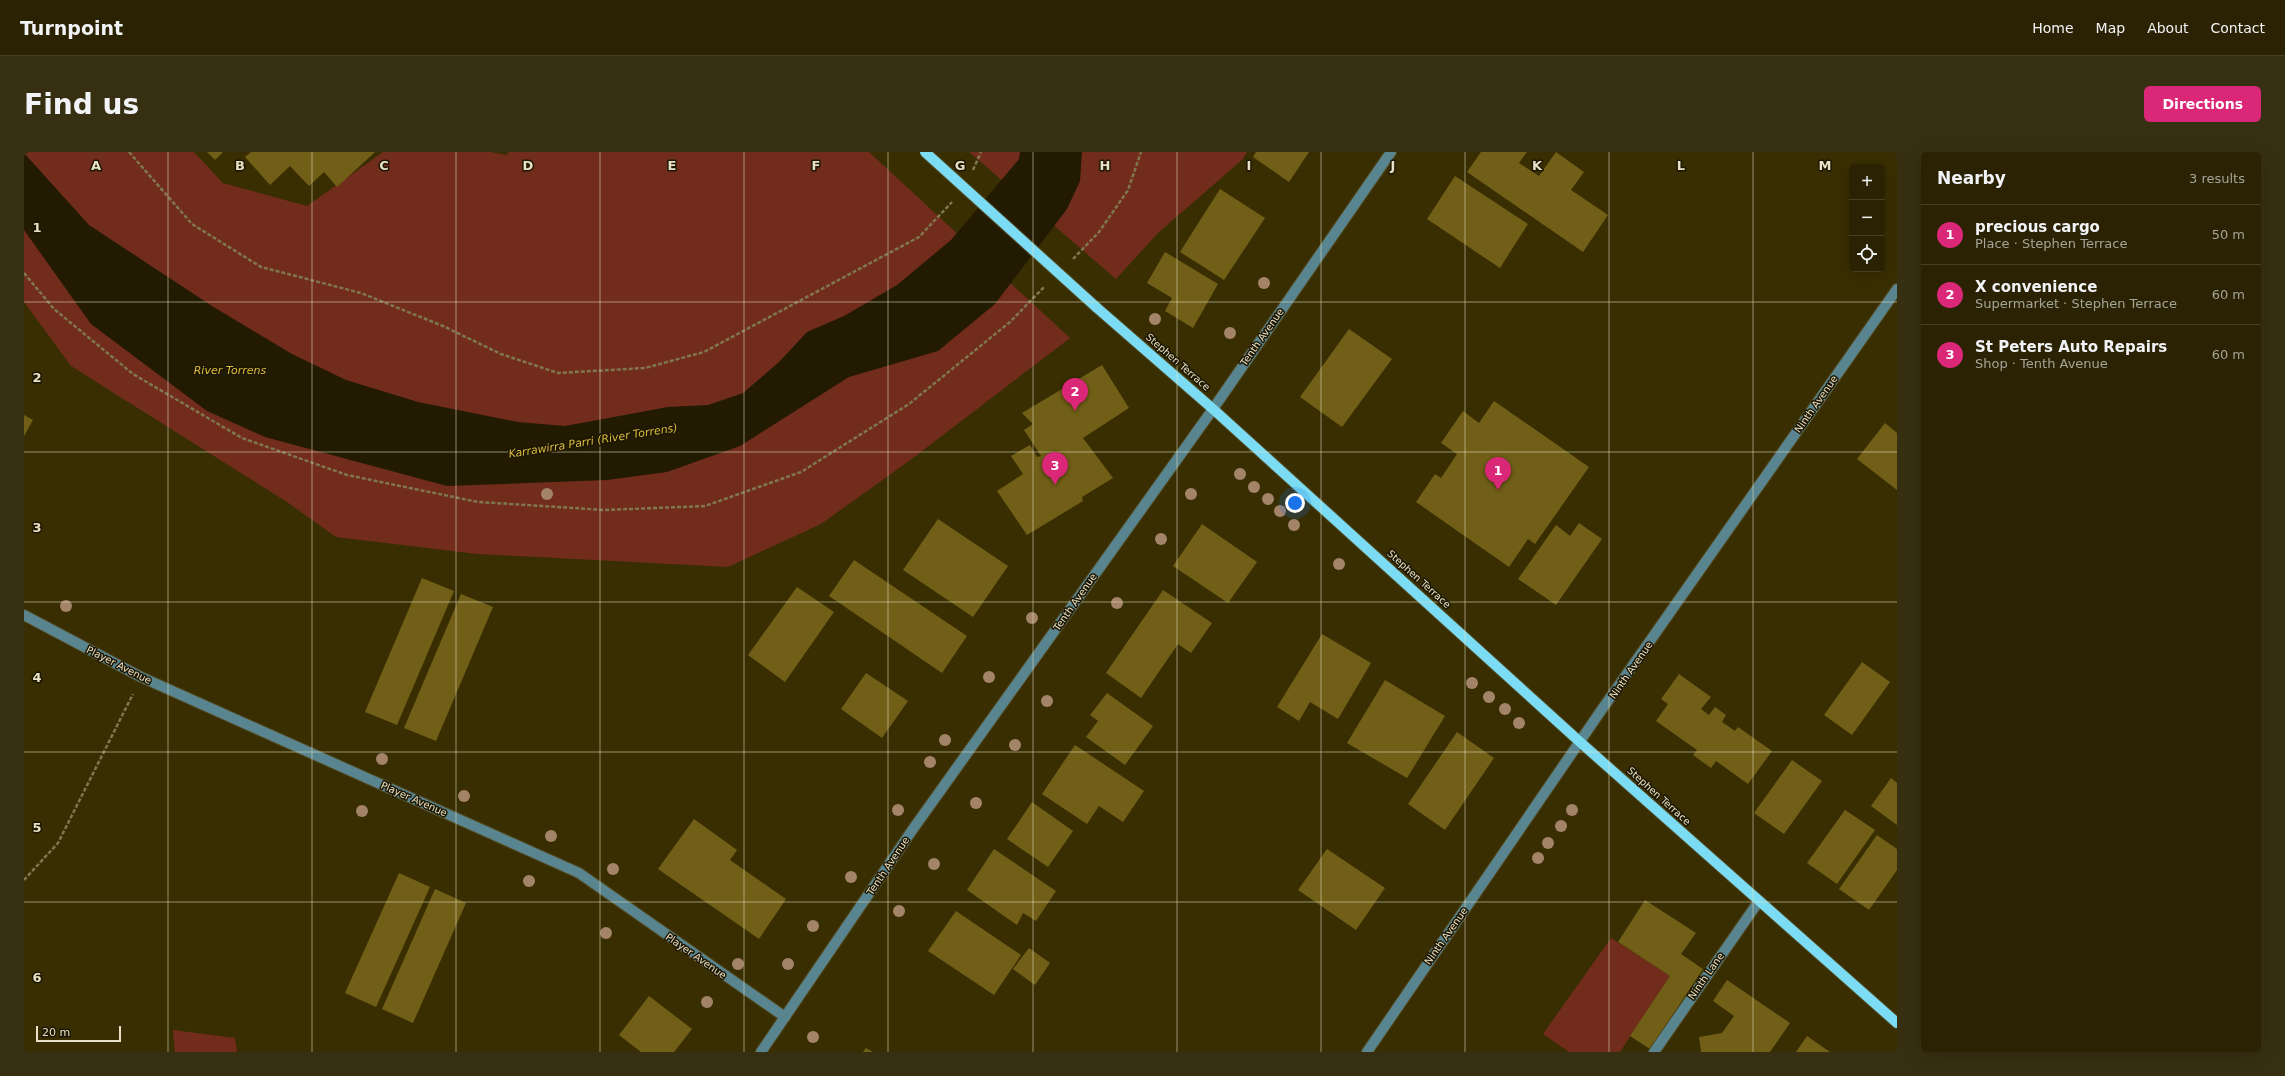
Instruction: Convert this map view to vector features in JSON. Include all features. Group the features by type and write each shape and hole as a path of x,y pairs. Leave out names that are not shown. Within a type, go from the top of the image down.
{"main road":[{"name":"Stephen Terrace","path":"925,152 1096,307 1213,409 1580,742 1897,1023"}],"street":[{"name":"Tenth Avenue","path":"761,1052 918,823 1213,409 1390,152"},
{"name":"Ninth Avenue","path":"1367,1052 1580,742 1897,289"},
{"name":"Player Avenue","path":"24,615 141,677 579,874 785,1016"},
{"name":"Ninth Lane","path":"1654,1052 1759,901"}],"path":[{"path":"129,152 192,224 261,267 361,293 443,326 501,354 558,373 645,368 704,352 919,237 954,200"},
{"path":"970,177 981,152"},
{"path":"1071,260 1099,232 1128,190 1141,152"},
{"path":"24,273 54,309 133,374 242,438 347,474 478,502 605,510 705,506 801,472 909,404 1010,322 1049,282"},
{"path":"24,880 58,843 141,677"}],"shaded area":[{"path":"24,152 194,152 223,183 307,206 383,152 491,152 506,155 509,152 869,152 1070,338 909,461 821,524 728,567 477,554 336,537 287,502 71,366 24,302"},
{"path":"969,152 1247,152 1243,159 1158,233 1116,279"},
{"path":"1611,938 1670,976 1620,1052 1569,1052 1543,1034"},
{"path":"173,1030 235,1038 237,1052 175,1052"}],"water":[{"name":"River Torrens","path":"1020,152 1082,152 1080,181 1067,209 995,304 938,351 849,377 740,446 667,472 607,480 447,486 265,437 207,411 91,324 24,230 24,153 89,225 212,306 292,354 346,380 418,402 518,422 565,426 668,407 708,405 743,393 779,362 807,332 844,316 897,285 951,240 1019,159"}],"building":[{"path":"207,152 223,152 215,160"},
{"path":"251,152 375,152 337,187 324,172 309,186 290,166 270,185 245,157"},
{"path":"1256,152 1309,152 1289,182 1253,157"},
{"path":"1481,152 1527,152 1519,163 1539,176 1556,152 1584,172 1571,190 1608,215 1583,252 1467,172"},
{"path":"1455,176 1528,224 1500,268 1427,219"},
{"path":"1220,189 1265,218 1224,280 1180,252"},
{"path":"1165,252 1218,284 1193,328 1165,311 1172,298 1147,283"},
{"path":"1349,329 1392,359 1342,427 1300,397"},
{"path":"1102,365 1129,408 1083,438 1113,478 1082,497 1083,501 1027,535 997,491 1023,474 1011,456 1030,445 1037,457 1041,456 1024,430 1033,424 1022,413"},
{"path":"1494,401 1589,467 1535,544 1528,539 1509,567 1416,502 1435,474 1441,478 1457,454 1441,443 1463,411 1479,423"},
{"path":"24,415 33,420 24,436"},
{"path":"1885,423 1897,433 1897,490 1857,459"},
{"path":"938,519 1008,566 973,617 903,570"},
{"path":"1579,523 1602,539 1556,605 1518,579 1556,525 1570,536"},
{"path":"1202,524 1257,562 1228,603 1173,566"},
{"path":"854,560 967,636 942,673 829,596"},
{"path":"422,578 454,591 397,725 365,712"},
{"path":"797,587 834,612 785,682 748,655"},
{"path":"1163,590 1212,623 1191,653 1178,644 1141,698 1106,673"},
{"path":"461,594 493,607 436,741 404,728"},
{"path":"1322,634 1371,663 1338,719 1310,702 1299,721 1277,707"},
{"path":"1862,662 1890,682 1852,735 1824,715"},
{"path":"866,673 908,701 882,738 841,709"},
{"path":"1679,674 1711,697 1701,709 1709,715 1715,707 1726,715 1722,722 1735,731 1738,727 1772,751 1748,784 1716,761 1711,768 1693,755 1697,750 1656,721 1668,704 1661,699"},
{"path":"1385,680 1445,716 1407,778 1347,743"},
{"path":"1107,693 1153,726 1125,765 1086,737 1098,721 1090,715"},
{"path":"1457,732 1494,758 1445,830 1408,804"},
{"path":"1075,745 1144,791 1123,822 1099,806 1087,824 1042,794"},
{"path":"1792,760 1822,781 1784,834 1754,813"},
{"path":"1891,778 1897,783 1897,825 1871,806"},
{"path":"1032,802 1073,831 1048,867 1007,839"},
{"path":"1845,810 1875,830 1837,884 1807,863"},
{"path":"694,819 737,850 730,860 786,899 759,939 658,869"},
{"path":"1877,835 1897,849 1897,870 1869,910 1839,889"},
{"path":"994,849 1056,891 1036,921 1023,913 1017,925 967,890"},
{"path":"1327,849 1385,888 1356,930 1298,890"},
{"path":"399,873 430,887 376,1007 345,993"},
{"path":"435,889 466,903 413,1023 382,1009"},
{"path":"1645,900 1696,933 1681,954 1703,969 1650,1049 1630,1036 1670,976 1618,942"},
{"path":"956,911 1021,955 994,995 928,951"},
{"path":"1029,948 1050,963 1035,985 1013,969"},
{"path":"1727,980 1790,1023 1770,1052 1701,1052 1699,1037 1722,1033 1734,1016 1713,1001"},
{"path":"649,996 692,1029 674,1052 641,1052 619,1035"},
{"path":"1807,1036 1830,1052 1796,1052"},
{"path":"866,1048 873,1052 863,1052"}],"place":[{"name":"X convenience","path":"1075,411"},
{"name":"St Peters Auto Repairs","path":"1055,485"},
{"name":"precious cargo","path":"1498,490"}],"water label":[{"name":"Karrawirra Parri (River Torrens)","path":"593,441"}]}
